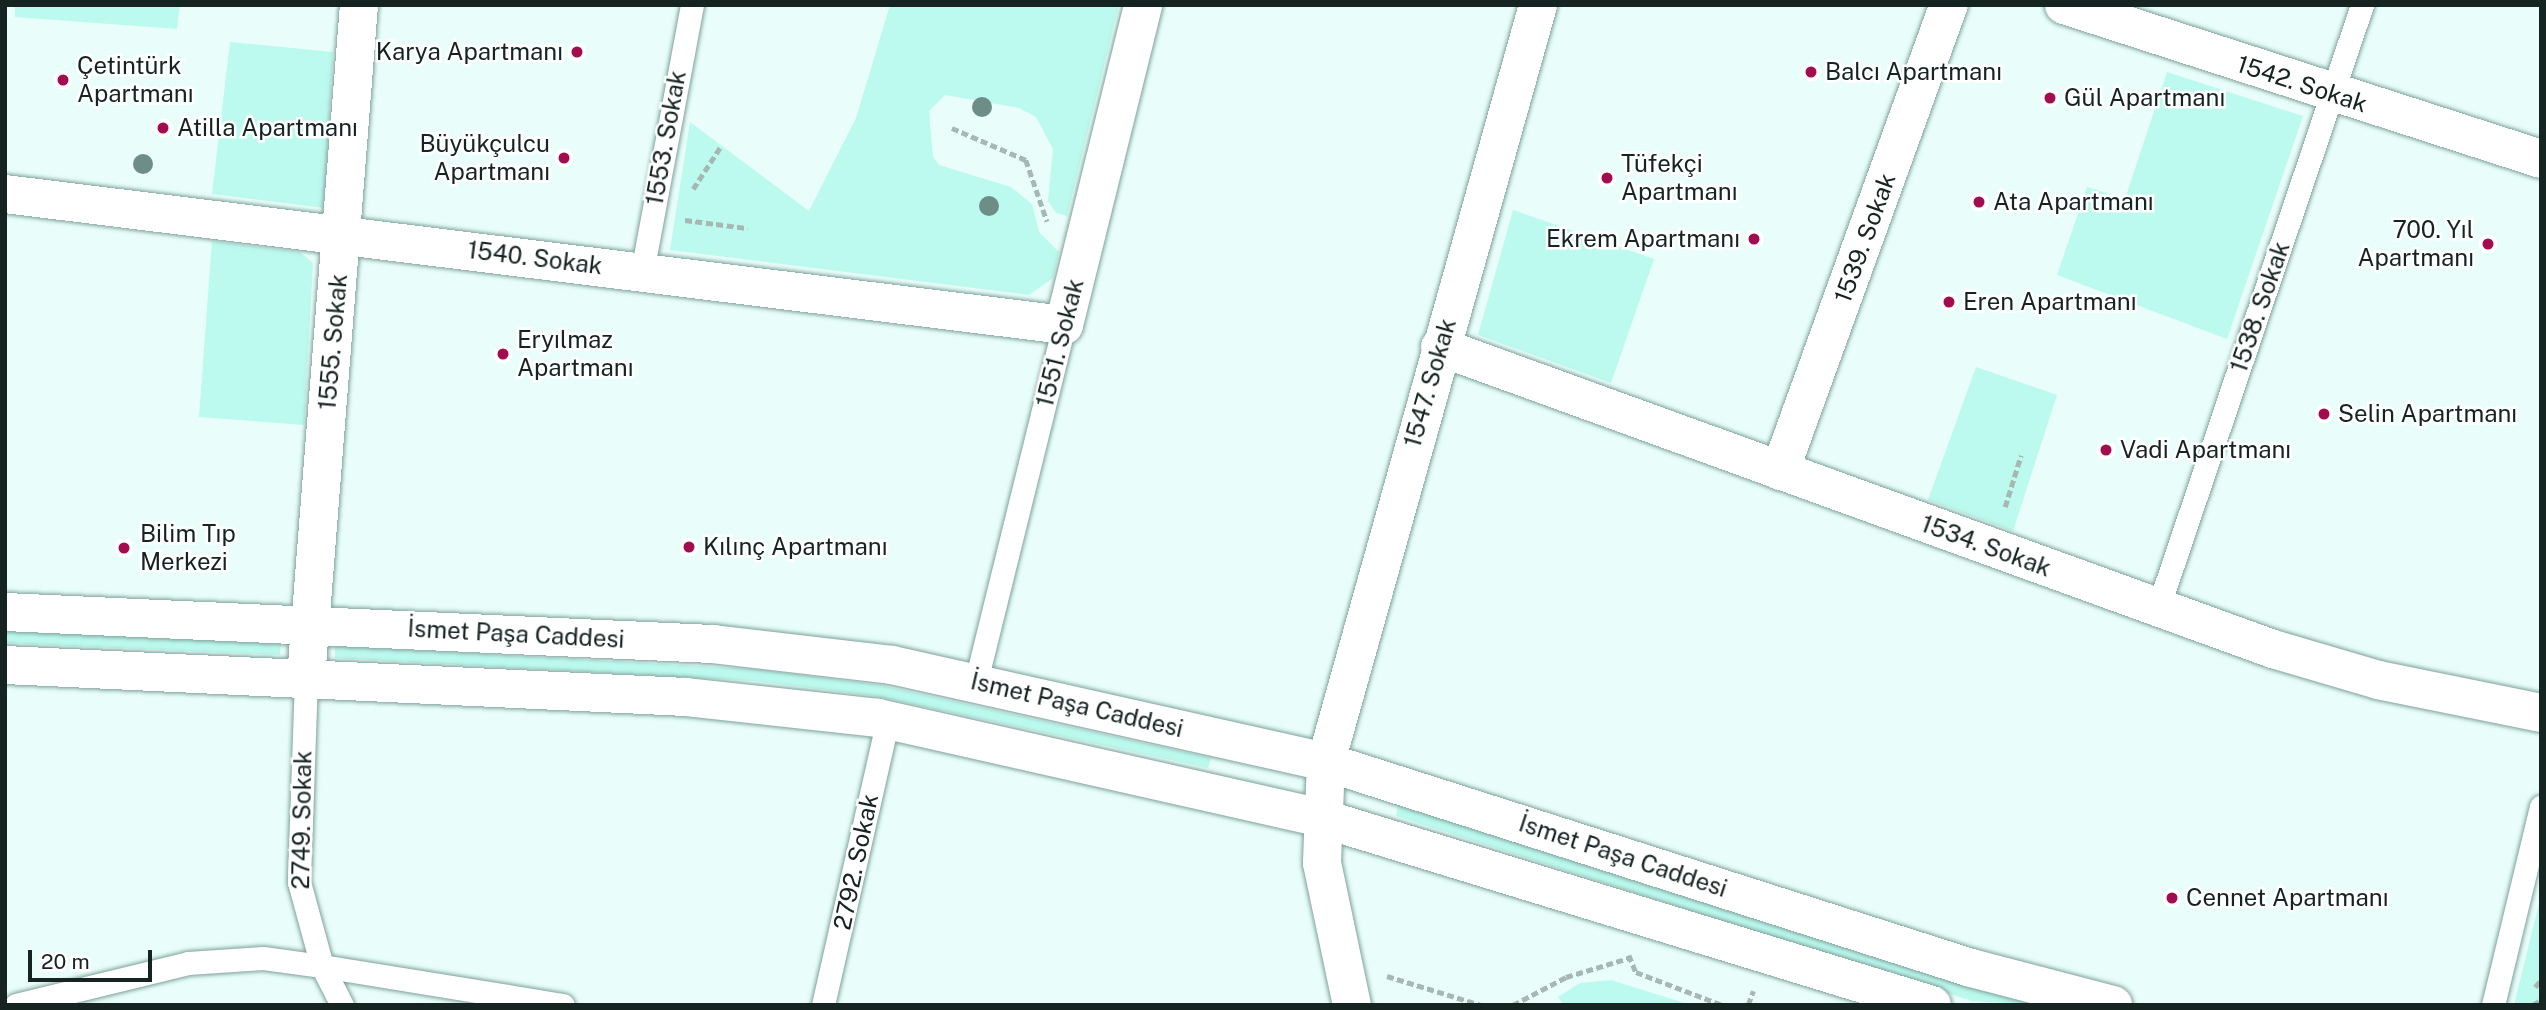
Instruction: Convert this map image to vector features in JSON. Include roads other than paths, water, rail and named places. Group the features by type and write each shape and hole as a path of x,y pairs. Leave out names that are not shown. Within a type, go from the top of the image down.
{"street":[{"name":"1555. Sokak","path":"306,678 359,5"},
{"name":"1551. Sokak","path":"1064,325 1143,5"},
{"name":"1547. Sokak","path":"1352,1005 1326,892 1321,818 1326,762 1440,347 1538,5"},
{"name":"1539. Sokak","path":"1780,471 1949,5"},
{"name":"1542. Sokak","path":"2064,5 2332,94 2541,159"},
{"name":"1540. Sokak","path":"5,194 1064,325"},
{"name":"1534. Sokak","path":"1440,347 2158,608 2334,668 2541,713"},
{"name":"İsmet Paşa Caddesi","path":"5,612 713,644 797,652 976,681 1326,762 1981,971 2113,1005"},
{"name":"İsmet Paşa Caddesi","path":"5,665 685,697 888,719 1321,818 1931,1005"}],"lane":[{"name":"1553. Sokak","path":"642,272 692,5"},
{"name":"1538. Sokak","path":"2158,608 2362,5"},
{"name":"1551. Sokak","path":"976,681 1064,325"},
{"name":"2749. Sokak","path":"306,678 299,882 322,966 342,1005"},
{"name":"2792. Sokak","path":"823,1005 888,719"},
{"path":"2493,1005 2541,807"},
{"path":"16,1005 188,963 263,958 563,1005"}],"place":[{"name":"Karya Apartmanı","path":"577,52"},
{"name":"Balcı Apartmanı","path":"1811,72"},
{"name":"Çetintürk Apartmanı","path":"63,80"},
{"name":"Gül Apartmanı","path":"2050,98"},
{"name":"Atilla Apartmanı","path":"163,128"},
{"name":"Büyükçulcu Apartmanı","path":"564,158"},
{"name":"Tüfekçi Apartmanı","path":"1607,178"},
{"name":"Ata Apartmanı","path":"1979,202"},
{"name":"Ekrem Apartmanı","path":"1754,239"},
{"name":"700. Yıl Apartmanı","path":"2488,244"},
{"name":"Eren Apartmanı","path":"1949,302"},
{"name":"Eryılmaz Apartmanı","path":"503,354"},
{"name":"Selin Apartmanı","path":"2324,414"},
{"name":"Vadi Apartmanı","path":"2106,450"},
{"name":"Kılınç Apartmanı","path":"689,547"},
{"name":"Bilim Tıp Merkezi","path":"124,548"},
{"name":"Cennet Apartmanı","path":"2172,898"}]}
